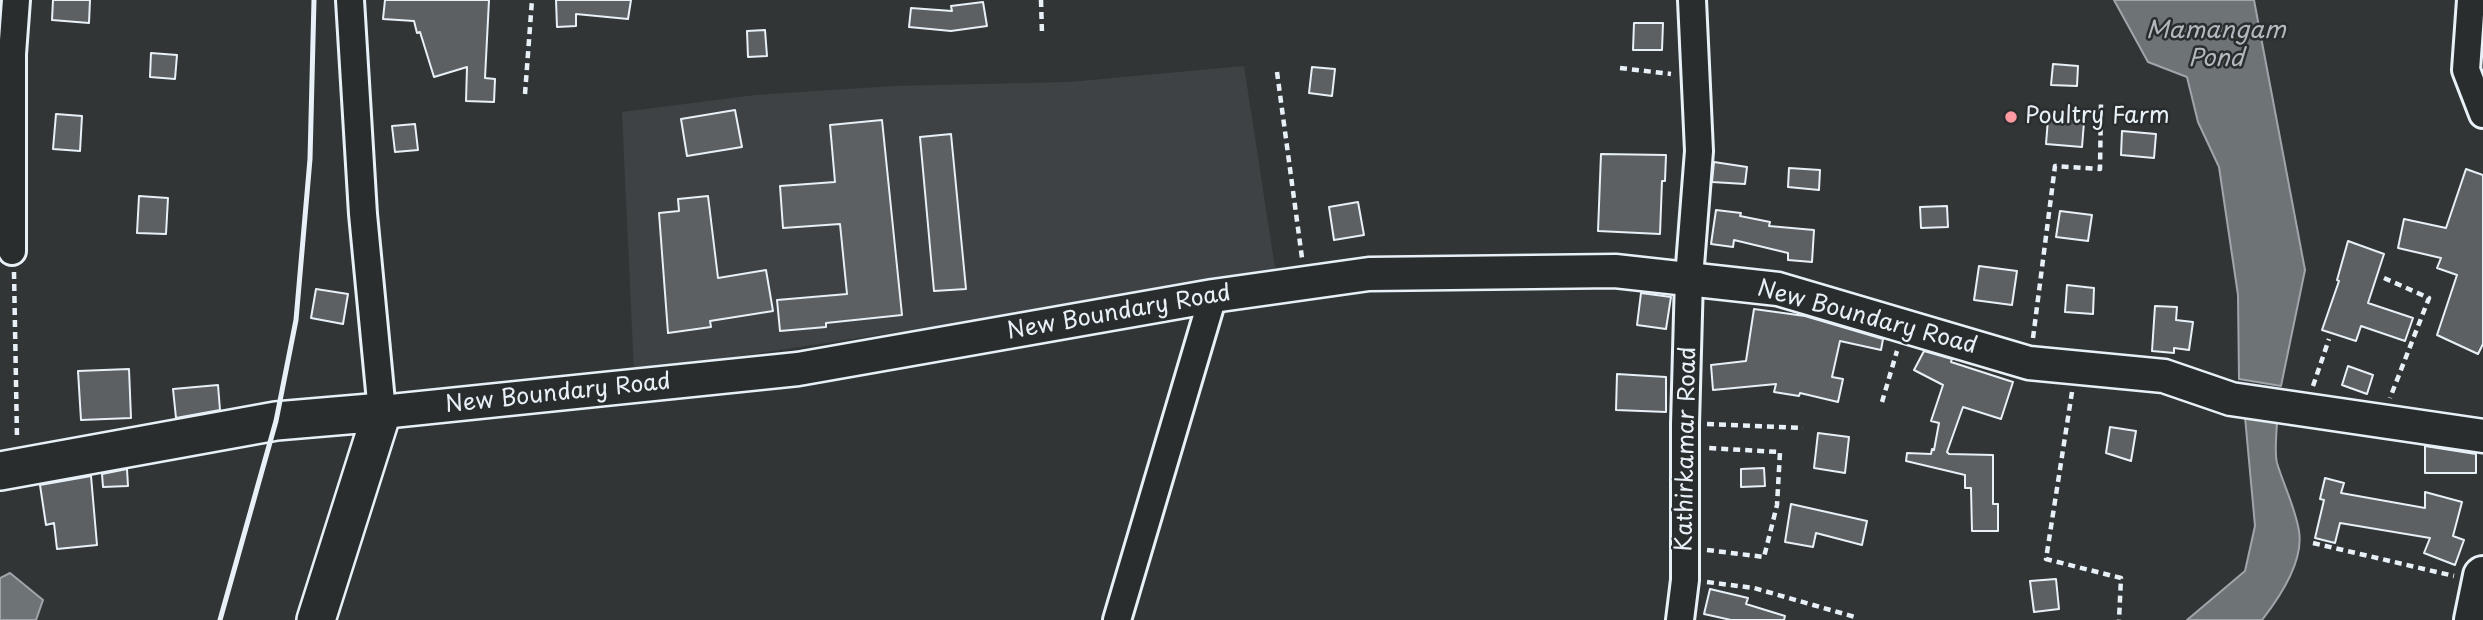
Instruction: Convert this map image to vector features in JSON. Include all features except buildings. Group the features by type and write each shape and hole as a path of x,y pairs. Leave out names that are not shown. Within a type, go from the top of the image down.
{"main road":[{"name":"New Boundary Road","path":"9,469 276,421 382,412"},
{"path":"316,620 382,412"},
{"path":"2474,620 2482,579"}],"street":[{"path":"13,257 12,54 16,0"},
{"path":"350,0 363,214 382,412"},
{"name":"Kathirkamar Road","path":"1680,620 1685,580 1689,278 1699,151 1692,0"},
{"path":"2471,0 2466,70 2483,114"},
{"name":"New Boundary Road","path":"382,412 798,369 1213,296 1369,274 1615,271 1778,289 2029,363 2164,376 2231,399 2296,408"},
{"path":"1117,620 1213,296"},
{"path":"2296,408 2483,436"}],"path":[{"path":"525,94 532,0"},
{"path":"1041,0 1042,33"},
{"path":"1620,68 1695,78"},
{"path":"1278,72 1305,283"},
{"path":"2029,363 2055,166 2100,169 2101,103"},
{"path":"9,469 13,257"},
{"path":"2381,422 2429,298 2384,278"},
{"path":"1882,402 1905,326"},
{"path":"2296,408 2329,339"},
{"path":"2076,367 2046,559 2121,578 2119,620"},
{"path":"1685,435 1803,428"},
{"path":"1685,435 1780,452 1777,505 1764,556 1685,548"},
{"path":"2313,543 2482,579"},
{"path":"1685,580 1754,588 1855,617"}],"shaded area":[{"path":"1244,66 1276,275 634,372 622,112 756,95 894,86 1070,82"}],"water":[{"name":"Mamangam Pond","path":"2114,0 2254,0 2305,270 2281,386 2239,379 2238,295 2219,167 2198,122 2187,77 2148,62"},
{"path":"2245,417 2277,419 2276,458 2297,522 2300,543 2298,555 2283,590 2262,620 2187,620 2245,571 2255,526"},
{"path":"10,573 43,600 36,620 0,620 0,578"}],"railway":[{"path":"220,620 276,421 296,320 310,159 314,0"}],"place":[{"name":"Poultry Farm","path":"2011,117"}]}
